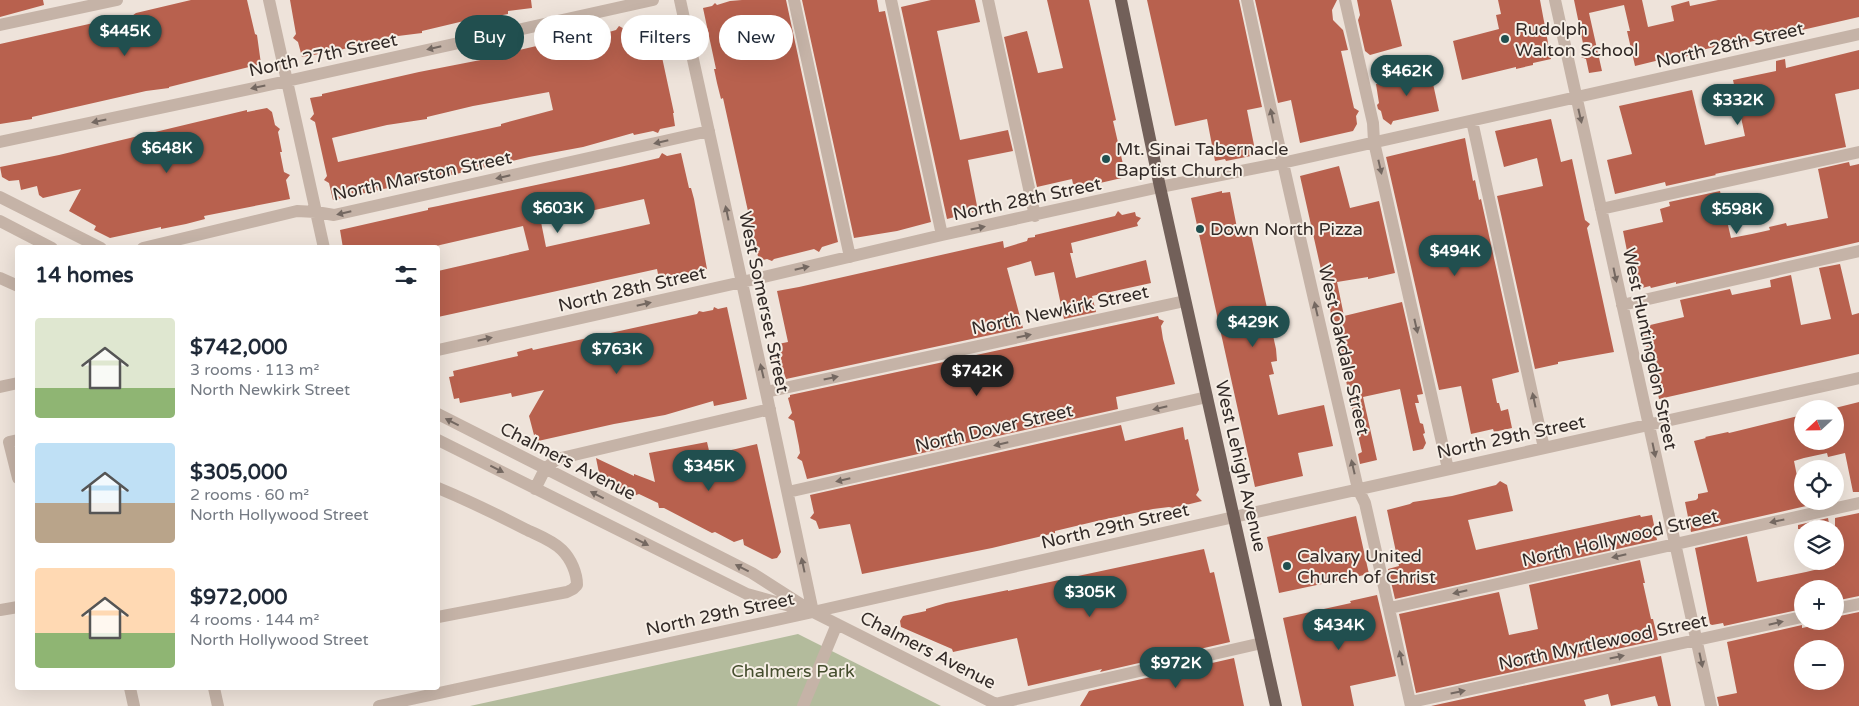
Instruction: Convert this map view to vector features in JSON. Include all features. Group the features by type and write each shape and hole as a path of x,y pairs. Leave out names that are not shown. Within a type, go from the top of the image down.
{"main road":[{"name":"West Lehigh Avenue","path":"1121,0 1160,188 1276,706"}],"street":[{"path":"0,25 117,0"},
{"path":"269,0 323,245"},
{"name":"North 27th Street","path":"0,142 653,0"},
{"name":"West Somerset Street","path":"680,0 813,612"},
{"path":"794,0 850,256"},
{"path":"890,0 942,235"},
{"path":"988,0 1035,216"},
{"name":"West Oakdale Street","path":"1247,0 1282,163 1358,489 1365,503 1411,704"},
{"path":"1345,0 1373,124 1374,142 1448,469"},
{"name":"West Huntingdon Street","path":"1555,0 1711,706"},
{"name":"North 28th Street","path":"440,350 942,235 1282,163 1859,34"},
{"path":"1472,121 1544,448"},
{"name":"North Marston Street","path":"155,245 297,211 334,215 709,131"},
{"path":"1601,209 1859,152"},
{"path":"0,197 95,245"},
{"path":"0,221 46,245"},
{"path":"1622,305 1859,251"},
{"path":"0,278 15,285"},
{"name":"North Newkirk Street","path":"766,392 1185,301"},
{"name":"North 29th Street","path":"440,689 813,612 1859,378"},
{"path":"0,387 15,384"},
{"name":"North Dover Street","path":"788,492 1208,397"},
{"path":"535,489 545,469 557,459 770,409"},
{"name":"Chalmers Avenue","path":"440,415 752,573 813,612 998,705"},
{"name":"Chalmers Avenue","path":"440,441 747,594 813,612"},
{"path":"9,442 15,466"},
{"path":"440,489 471,502 548,540 562,549 577,577 577,585 567,592 440,617"},
{"name":"North Hollywood Street","path":"1390,608 1859,503"},
{"path":"1844,607 1859,604"},
{"path":"0,610 15,608"},
{"name":"North Myrtlewood Street","path":"1411,704 1794,618"},
{"path":"803,706 837,624"},
{"path":"998,705 1262,643"},
{"path":"130,690 134,706"},
{"path":"214,690 218,706"},
{"name":"North 29th Street","path":"379,706 396,704 423,692"}],"green space":[{"name":"Chalmers Park","path":"798,634 941,706 470,706"}],"building":[{"path":"0,0 43,0 44,5 0,17"},
{"path":"191,0 247,0 255,34 257,35 261,64 169,88 146,91 32,117 32,119 0,124 0,44 129,15 129,18 136,13"},
{"path":"290,0 531,0 532,8 508,11 508,14 455,15 455,23 422,31 422,33 390,37 336,51 302,57 298,42 293,38 296,34"},
{"path":"786,0 789,15 719,15 719,60 793,60 793,33 838,242 822,247 819,252 814,249 772,261 767,259 759,261 723,98 721,99 714,69 716,69 709,36 709,15 704,15 703,8 712,6 715,3 717,5 730,1"},
{"path":"802,0 877,0 879,12 885,11 931,222 897,231 854,238"},
{"path":"931,0 975,0 980,22 937,31 960,140 1008,130 1013,151 968,160 978,211 947,219 901,7"},
{"path":"1047,0 1089,0 1116,120 1113,121 1126,177 1074,189 1072,179 1037,187 1004,37 1027,31 1038,73 1063,68"},
{"path":"1147,0 1239,0 1262,107 1247,110 1256,155 1226,161 1225,159 1215,161 1207,119 1175,126"},
{"path":"1255,0 1337,0 1332,10 1333,20 1343,30 1348,50 1341,51 1354,108 1359,111 1356,116 1357,124 1353,131 1300,143 1291,100 1278,103"},
{"path":"1357,0 1391,0 1402,46 1370,55 1365,51 1358,20 1360,15"},
{"name":"Rudolph Walton School","path":"1498,0 1540,0 1551,59 1533,63 1533,65 1516,69 1516,67 1462,80 1453,41 1499,29 1496,15 1501,14"},
{"path":"1574,0 1642,0 1648,27 1674,21 1671,6 1689,1 1690,6 1718,0 1859,0 1859,17 1736,45 1735,42 1702,50 1703,52 1680,58 1680,55 1635,66 1627,31 1630,31 1624,5 1589,13 1602,71 1589,73 1586,59 1581,57 1585,53"},
{"path":"619,26 621,27 621,60 663,60 675,126 660,129 658,133 653,131 634,135 633,133 583,147 333,200 329,183 324,180 327,176 315,122 310,119 314,114 310,98 419,72 480,60 524,60 524,49 534,47 534,60 611,60 611,31 616,30","holes":["549,92 553,110 501,124 501,126 338,162 332,138 387,125 427,119 427,117 473,106"]},
{"path":"1859,50 1859,89 1835,94 1846,147 1666,186 1665,182 1615,194 1607,160 1632,154 1619,106 1692,90 1705,145 1745,136 1733,80 1776,71 1776,61 1785,59 1786,68"},
{"path":"1430,70 1439,111 1393,121 1391,125 1383,119 1377,105 1379,103 1376,84"},
{"path":"267,108 272,112 275,125 280,129 278,132 284,172 290,175 286,180 290,199 204,216 205,219 186,224 161,229 161,227 110,238 94,230 96,226 69,211 81,189 43,198 39,195 37,186 21,190 19,180 9,181 2,177 0,167 59,155 247,110 247,112"},
{"path":"1551,119 1561,162 1572,159 1585,220 1590,224 1587,228 1614,352 1558,362 1558,364 1535,369 1497,196 1543,186 1537,158 1504,167 1495,131"},
{"path":"1465,138 1473,181 1475,180 1479,200 1481,199 1519,372 1492,379 1497,403 1499,403 1501,411 1508,409 1512,428 1494,432 1493,429 1471,434 1461,386 1439,390 1386,157"},
{"path":"662,153 667,156 681,153 689,188 691,188 694,199 707,269 659,279 657,269 440,317 440,271 529,250 523,226 440,245 342,245 340,230 428,210 428,208 659,158","holes":["644,199 650,224 546,247 541,222"]},
{"path":"1849,162 1850,166 1859,164 1859,242 1676,284 1676,282 1638,289 1633,285 1626,261 1628,256 1623,231 1663,222 1660,209 1670,206 1669,202 1720,191 1731,238 1770,230 1769,227 1786,223 1787,226 1828,218 1818,169"},
{"path":"1339,166 1350,208 1379,201 1395,273 1368,279 1368,277 1337,282 1344,316 1402,302 1423,394 1417,395 1419,403 1415,403 1420,423 1423,424 1425,433 1423,434 1426,443 1423,449 1413,451 1400,389 1363,397 1377,460 1360,464 1358,454 1362,452 1300,176"},
{"path":"1222,191 1222,193 1230,192 1237,228 1244,227 1246,236 1251,235 1276,349 1277,361 1271,362 1274,374 1269,375 1278,415 1324,405 1333,446 1298,453 1303,476 1255,487 1191,198"},
{"path":"1118,211 1122,215 1135,212 1136,216 1141,218 1137,223 1138,226 1071,243 1073,253 1070,253 1076,278 1146,260 1151,283 1092,296 1096,312 1064,319 1054,272 1035,276 1031,261 1007,268 1023,328 786,379 780,361 774,359 778,354 778,344 788,342 777,291 1003,241 1004,248 1027,241 1028,238 1035,237 1035,235 1115,216"},
{"path":"1840,264 1852,315 1859,313 1859,354 1659,399 1649,349 1644,344 1643,331 1646,326 1684,317 1680,300 1730,289 1732,295 1771,287 1770,280 1791,275 1801,325 1831,319 1819,268"},
{"path":"714,307 718,309 727,307 747,399 714,406 713,401 665,415 538,441 536,434 534,435 529,416 544,390 512,397 511,393 460,403 459,398 454,399 449,377 454,376 453,371 518,356 517,352 532,348 533,350 697,314 699,311 713,310"},
{"path":"1158,316 1159,319 1164,321 1161,326 1163,339 1175,384 1116,397 1118,409 807,479 802,461 797,458 800,453 794,421 788,418 792,413 788,398 790,395"},
{"path":"1859,402 1859,492 1853,492 1845,453 1828,457 1827,453 1794,460 1794,509 1691,532 1685,502 1696,500 1698,494 1708,492 1694,441 1794,417 1794,450 1844,450 1844,406"},
{"path":"1121,425 1125,441 1183,427 1185,440 1188,439 1199,490 1196,495 1202,501 1174,508 1153,509 1097,521 992,548 862,574 850,524 819,529 816,521 810,518 814,513 810,495"},
{"path":"707,442 710,455 757,444 781,552 777,558 772,559 744,545 743,539 734,542 715,532 712,533 664,508 659,508 658,503 639,494 627,492 600,478 596,458 634,476 634,474 655,482 649,453"},
{"path":"1500,481 1507,485 1513,511 1468,520 1476,550 1640,515 1641,517 1652,515 1657,540 1395,599 1388,569 1399,566 1387,510 1413,502 1452,496 1496,485"},
{"path":"1859,513 1859,596 1844,599 1844,580 1794,580 1794,611 1724,626 1723,623 1710,624 1695,548 1747,536 1757,582 1814,570 1844,570 1844,520 1835,520 1835,518"},
{"path":"1356,516 1369,574 1279,593 1267,537"},
{"path":"1204,549 1210,573 1214,572 1230,642 1100,672 1102,669 1028,686 1017,638 953,652 952,649 901,627 900,621 903,616 926,611 926,609 946,603"},
{"path":"1640,560 1651,619 1653,619 1658,640 1416,693 1399,614 1499,592 1509,635 1538,629 1529,585"},
{"path":"1377,595 1396,676 1350,686 1354,706 1302,706 1283,618 1351,603 1350,601"},
{"path":"1859,612 1859,706 1719,706 1717,697 1737,693 1727,642 1794,627 1794,630 1844,630 1844,615"},
{"path":"1661,656 1671,706 1658,706 1655,696 1611,706 1608,694 1584,700 1586,706 1431,706"},
{"path":"1234,658 1244,706 1080,706 1089,691"}],"place":[{"name":"Rudolph Walton School","path":"1505,39"},
{"name":"Mt. Sinai Tabernacle Baptist Church","path":"1106,159"},
{"name":"Down North Pizza","path":"1200,229"},
{"name":"Calvary United Church of Christ","path":"1287,566"}]}
